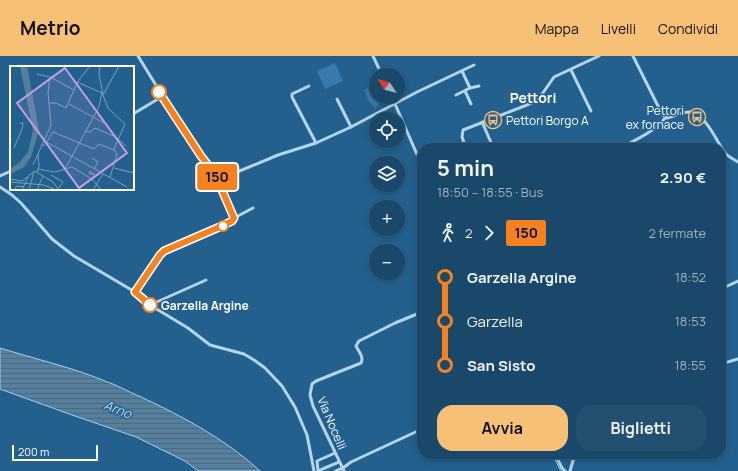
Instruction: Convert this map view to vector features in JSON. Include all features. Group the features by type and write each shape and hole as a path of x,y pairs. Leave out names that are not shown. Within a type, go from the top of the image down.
{"street":[{"path":"138,56 181,126 215,174 234,218"},
{"path":"373,56 379,68"},
{"path":"464,143 462,132 465,129 532,104 540,97 552,79 599,56"},
{"path":"633,56 660,113 666,118"},
{"path":"405,98 474,65"},
{"path":"462,70 470,88"},
{"path":"571,70 591,111"},
{"path":"309,86 292,94 292,97 316,143"},
{"path":"456,95 470,88 479,86"},
{"path":"466,91 471,104"},
{"path":"134,113 163,96"},
{"path":"337,99 351,127"},
{"path":"218,180 278,155 316,143 351,127 394,104 417,155"},
{"path":"629,143 648,132 666,118 685,112 694,113 699,117 709,128 718,143"},
{"path":"482,122 491,143"},
{"path":"726,154 738,162"},
{"path":"0,176 10,171"},
{"path":"0,187 21,203 57,244 74,256 135,292 150,305 188,328 210,345 241,353 254,360 274,377 291,400 304,427 314,471"},
{"path":"135,292 163,252 224,225 253,208"},
{"path":"150,305 206,280"},
{"path":"726,287 738,281"},
{"name":"Via Nocelli","path":"343,470 311,402 310,395 312,384 361,363 362,356 356,346 359,341 417,314"},
{"path":"726,363 738,359"},
{"path":"336,471 343,470 351,462 417,431"},
{"path":"335,453 317,461 318,471 339,462"},
{"path":"558,459 565,471"},
{"path":"570,471 574,459"}],"shaded area":[{"path":"335,63 343,81 325,89 317,71"},
{"path":"369,87 369,101 368,100 364,90"},
{"path":"372,104 379,105 375,108"}],"water":[{"name":"Arno","path":"0,348 79,371 114,384 173,412 204,430 247,459 260,471 198,471 185,461 136,437 0,389"}],"waterway":[{"path":"555,459 561,471"}],"bus line":[{"name":"150","path":"150,305 135,292 160,255 164,251 224,225 232,221 234,218 215,174 201,156 159,92"}],"place":[{"name":"Pettori ex fornace","path":"697,117"},
{"name":"Pettori Borgo A","path":"493,120"},
{"name":"Garzella Argine","path":"150,305"}],"district":[{"name":"Pettori","path":"533,97"}]}
